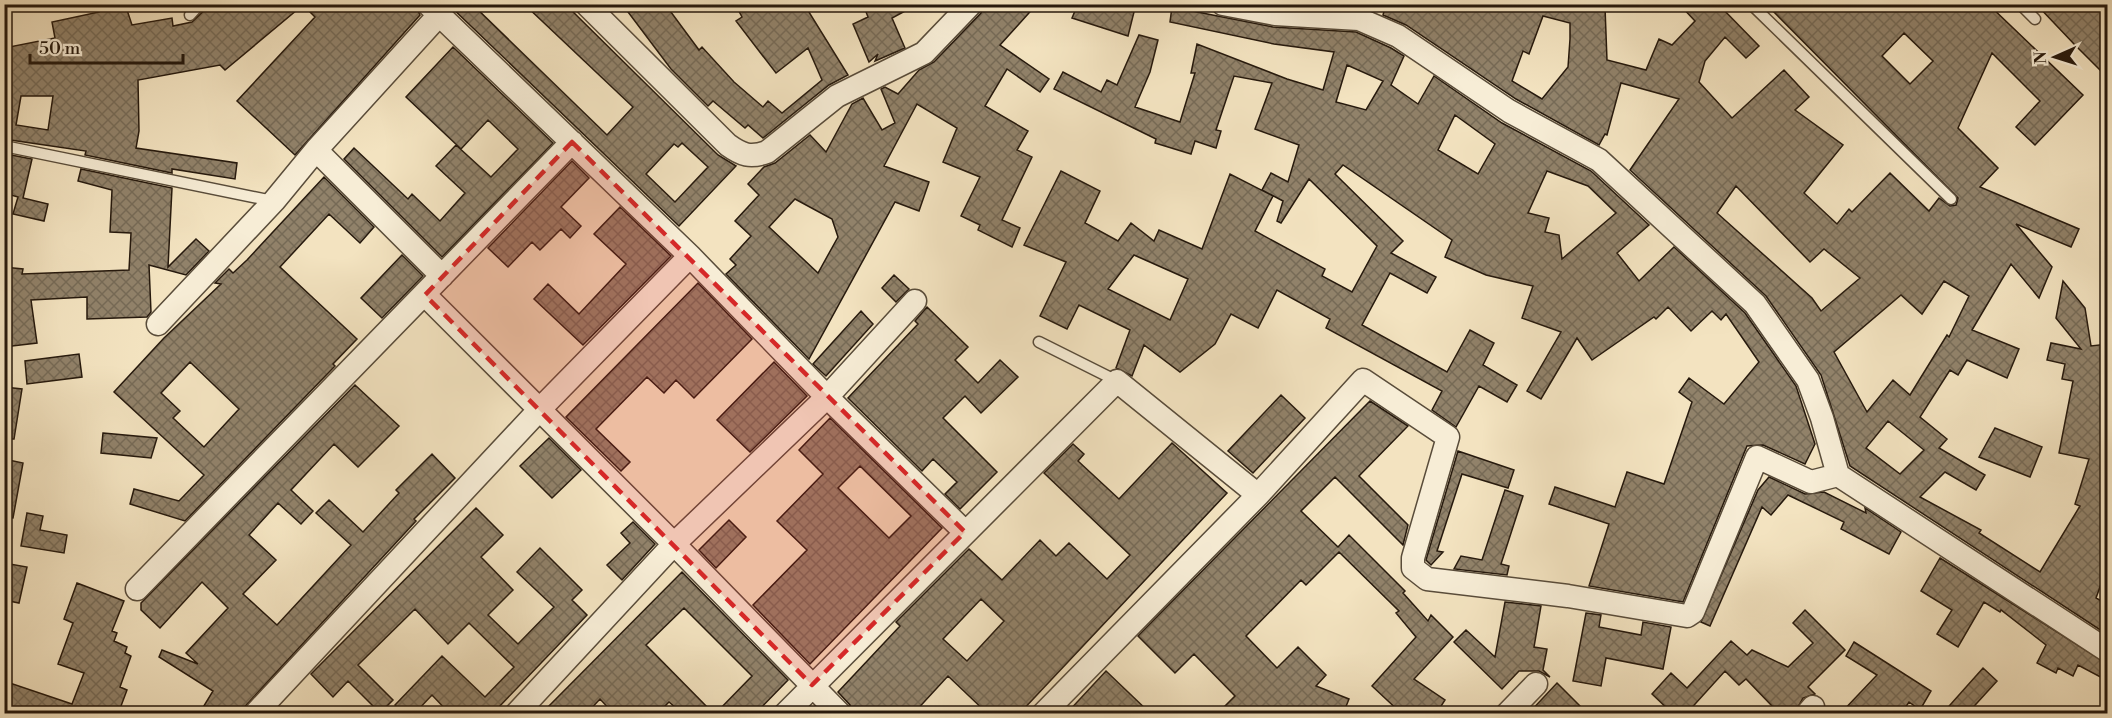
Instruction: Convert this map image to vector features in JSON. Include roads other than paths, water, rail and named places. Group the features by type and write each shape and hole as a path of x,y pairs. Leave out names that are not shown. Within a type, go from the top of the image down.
{"street":[{"path":"586,4 728,145 747,156 756,156 767,152 837,96 924,53 971,4"},
{"path":"1223,4 1275,14 1359,20 1398,36 1509,111 1599,160 1755,304 1808,380 1822,418 1838,475 2108,651"},
{"path":"158,324 274,201 433,10 690,256 827,398 965,532"},
{"path":"137,589 572,142"},
{"path":"316,150 442,276"},
{"path":"255,714 540,409 690,256"},
{"path":"425,295 840,714"},
{"path":"516,714 674,544 827,398 915,301"},
{"path":"1043,714 1258,495 1363,380 1448,437 1413,558 1413,568 1420,576 1427,579 1568,596 1680,617 1693,612 1757,457 1811,482 1838,475"},
{"path":"785,714 1117,381 1258,495"},
{"path":"1508,714 1536,684"}],"lane":[{"path":"190,15 200,4"},
{"path":"1751,4 1951,199"},
{"path":"2020,4 2035,19"},
{"path":"4,146 274,201"},
{"path":"1039,342 1117,381"}]}
